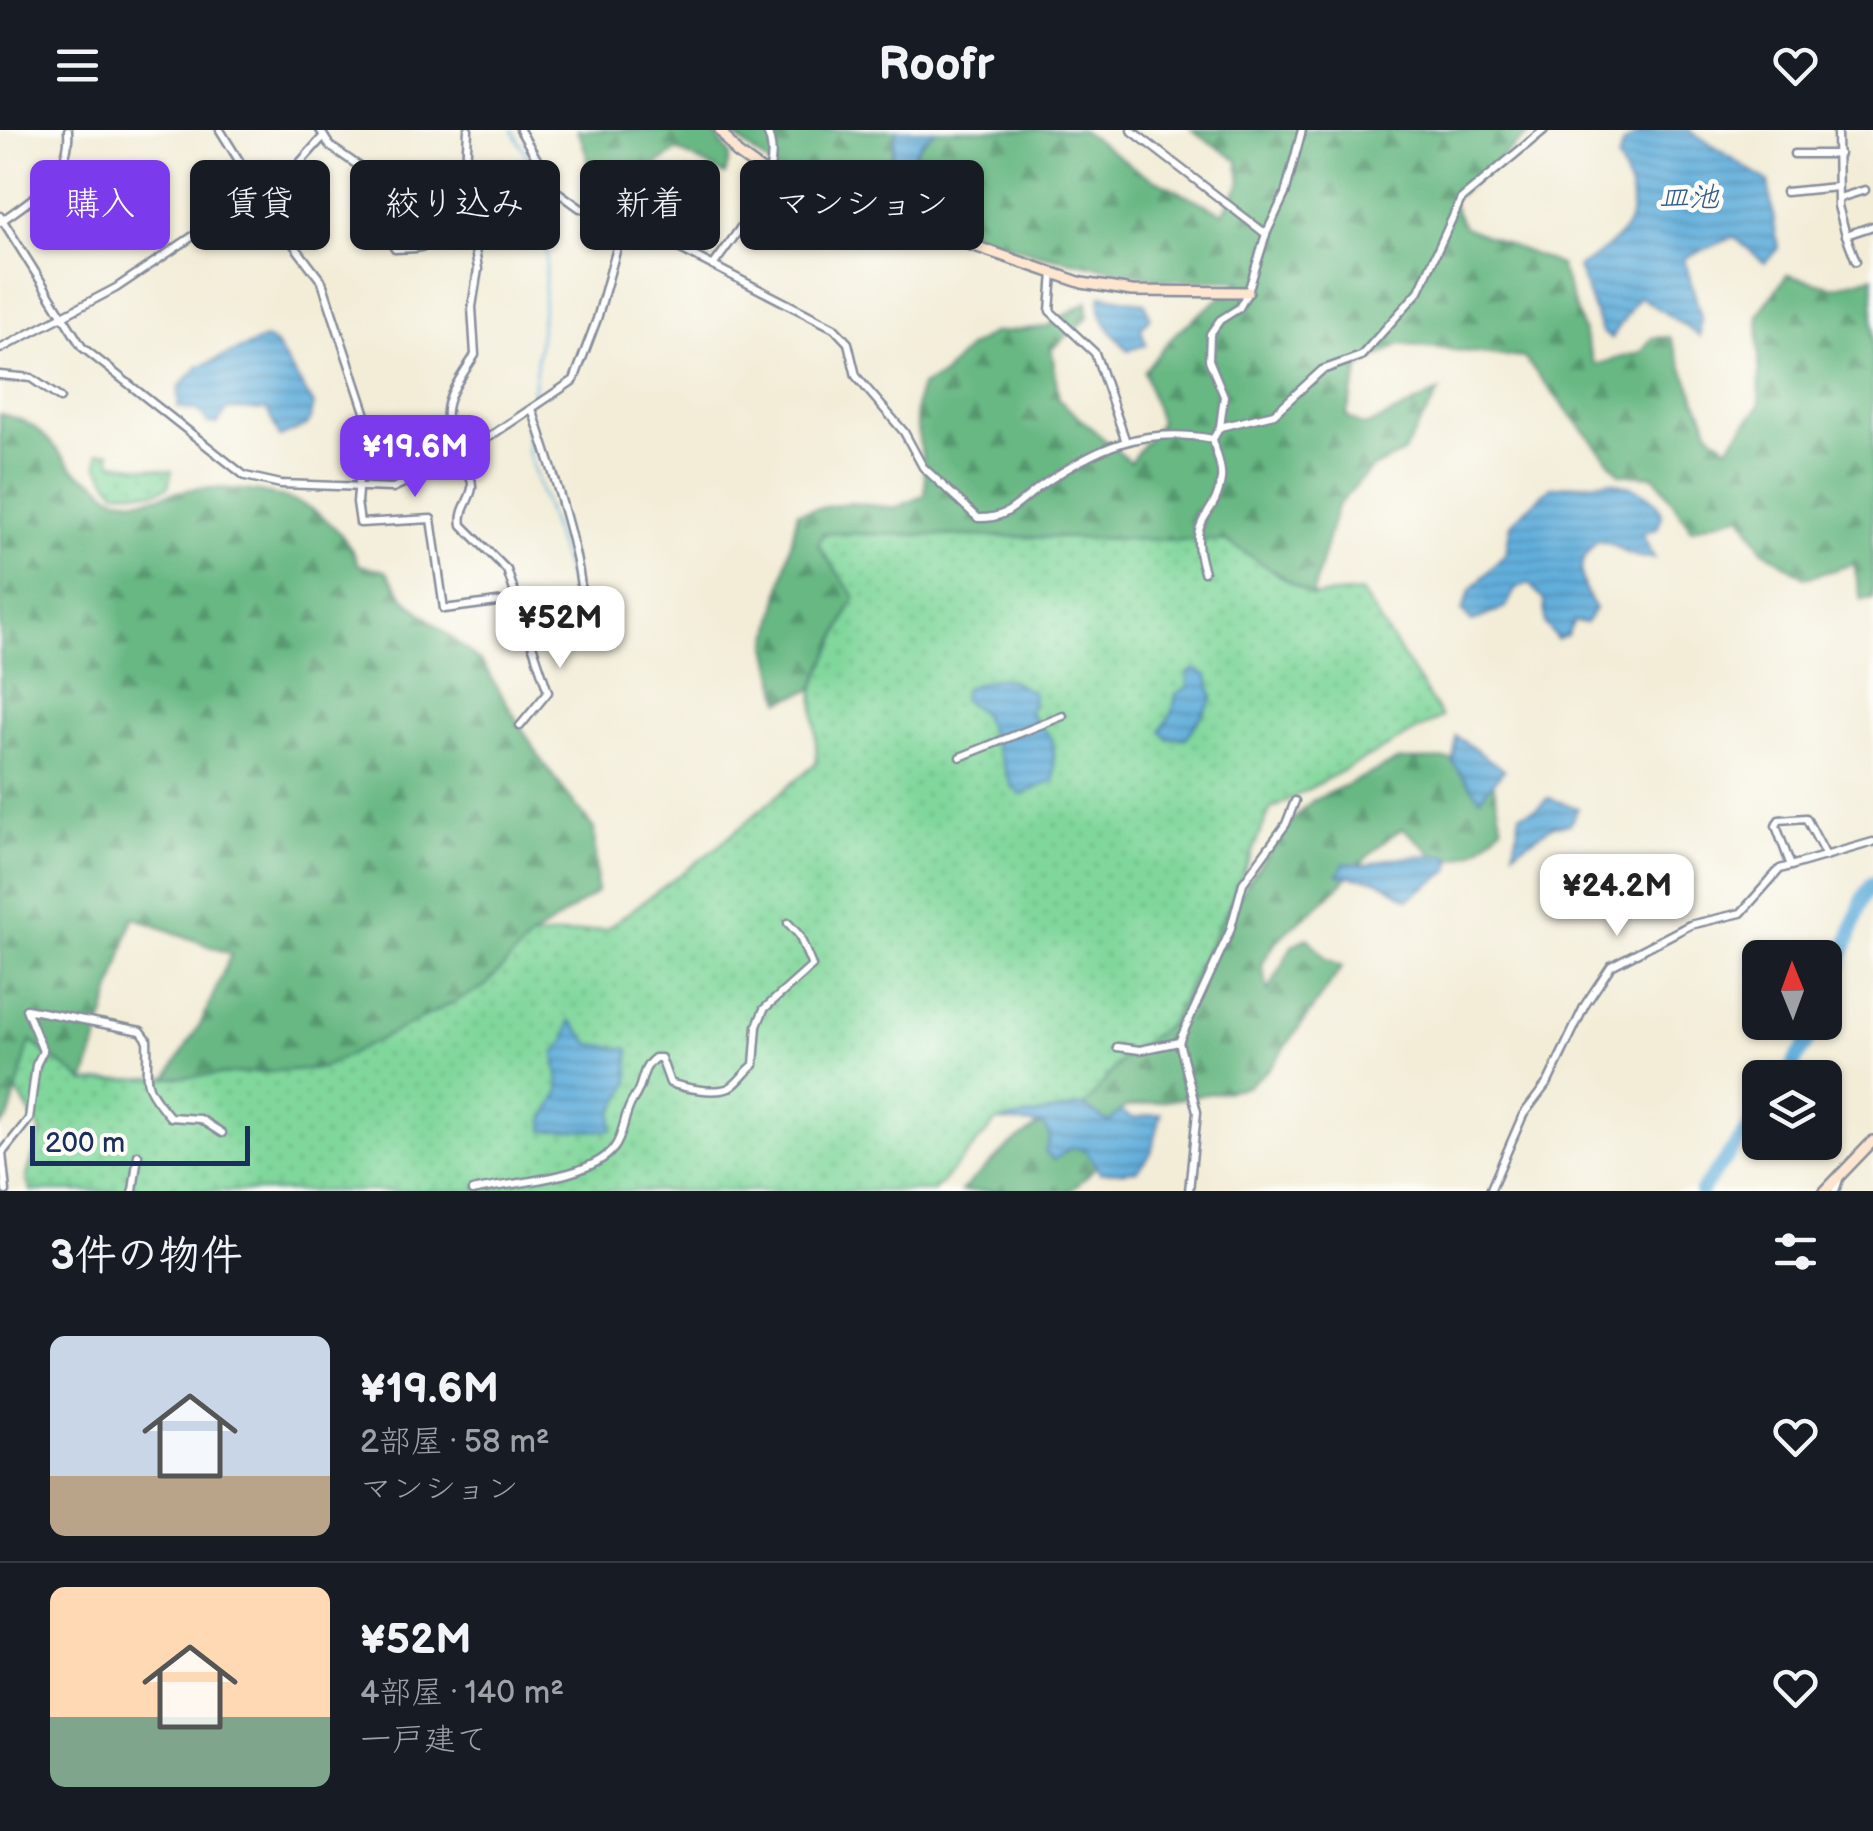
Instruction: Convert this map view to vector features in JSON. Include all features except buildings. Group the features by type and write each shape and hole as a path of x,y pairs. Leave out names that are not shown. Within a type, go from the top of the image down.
{"street":[{"path":"68,130 70,152 58,174 1,219 82,346 245,476 281,484 393,488 459,457 574,380 616,250"},
{"path":"220,130 239,160"},
{"path":"466,160 468,130"},
{"path":"520,130 556,190 580,208"},
{"path":"720,130 747,160"},
{"path":"766,130 775,154 773,160"},
{"path":"1131,130 1266,234"},
{"path":"1204,572 1196,545 1199,526 1221,478 1214,438 1220,427 1224,396 1207,346 1214,328 1239,308 1248,292 1266,234 1284,194 1302,130"},
{"path":"1220,427 1274,414 1322,370 1361,356 1418,292 1462,199 1544,130"},
{"path":"1837,130 1837,187 1846,236 1856,261"},
{"path":"302,160 321,134 354,160"},
{"path":"1794,154 1838,154"},
{"path":"1786,192 1837,187"},
{"path":"1839,198 1864,190"},
{"path":"712,266 740,220"},
{"path":"1846,236 1873,226"},
{"path":"0,349 63,319 190,238"},
{"path":"984,249 1082,283 1132,291 1248,292"},
{"path":"300,250 322,282 336,335 366,412 358,486 360,522 431,519 444,610 520,599 580,603 583,587 532,409"},
{"path":"474,250 478,269 472,308 475,355 450,389 446,415 459,457 470,476 472,490 460,516 462,525 507,570 520,599 525,634 548,692 520,726"},
{"path":"679,250 834,328 848,343 856,376 904,432 922,468 978,518 1006,515 1040,488 1125,439 1179,432 1214,438"},
{"path":"1053,272 1050,311 1096,352 1125,439"},
{"path":"0,375 31,378 60,398"},
{"path":"960,757 1064,716"},
{"path":"1189,1191 1197,1112 1179,1042 1230,930 1243,883 1286,824 1295,801"},
{"path":"1791,866 1776,826 1779,820 1806,818 1826,856"},
{"path":"1490,1191 1524,1115 1548,1082 1586,1004 1611,966 1690,925 1741,913 1780,870 1873,842"},
{"path":"472,1191 597,1162 620,1137 622,1115 639,1091 647,1064 655,1058 661,1058 670,1083 728,1088 754,1065 757,1026 764,1010 808,974 812,966 799,935 788,923"},
{"path":"6,1191 2,1153 29,1119 36,1065 44,1051 26,1009 140,1032 147,1039 144,1083 148,1091 170,1117 200,1119 222,1133"},
{"path":"1117,1047 1140,1050 1179,1042"},
{"path":"1824,1191 1873,1141"},
{"path":"133,1191 138,1155"},
{"path":"1836,1191 1840,1174"}],"green space":[{"path":"577,130 713,130 730,155 725,175 720,172 720,160 696,160 677,150 663,160 587,160"},
{"path":"727,130 896,130 891,160 764,160"},
{"path":"936,130 1082,130 1140,172 1223,213 1241,182 1238,161 1192,130 1533,130 1451,201 1464,227 1560,265 1595,365 1641,352 1652,338 1670,337 1711,434 1728,447 1760,405 1758,315 1787,275 1834,287 1873,276 1873,598 1861,600 1854,564 1806,578 1762,549 1742,515 1691,529 1655,476 1620,474 1524,358 1400,344 1360,367 1346,416 1363,426 1439,392 1403,453 1371,469 1337,506 1312,596 1227,541 823,533 818,545 855,597 813,689 781,701 768,646 798,512 849,503 896,508 925,495 916,412 921,386 942,376 968,348 992,333 1046,327 1087,302 1088,318 1054,347 1051,345 1059,400 1130,462 1160,423 1144,371 1176,333 1241,281 1163,280 1038,254 984,238 984,160 912,160"},
{"path":"0,414 37,429 77,472 115,497 150,498 206,488 254,491 297,502 333,525 359,565 386,571 407,601 483,664 543,763 594,829 597,892 531,938 484,987 322,1068 167,1078 202,1021 231,954 133,917 85,1082 30,1041 9,1117 0,1126"},
{"path":"110,452 112,463 172,471 168,487 154,492 115,491 98,466 98,453"},
{"path":"823,533 1227,541 1312,596 1361,592 1442,717 1270,810 1174,1033 1102,1102 996,1122 934,1191 31,1191 26,1179 41,1131 12,1083 30,1041 85,1082 322,1068 531,938 606,929 716,848 817,762 813,689 855,597 818,545"},
{"path":"1461,759 1493,781 1502,826 1475,851 1441,861 1403,828 1280,938 1262,965 1268,992 1292,946 1307,937 1326,959 1342,967 1272,1066 1247,1087 1123,1108 1110,1123 1099,1162 1070,1191 961,1191 1010,1145 1038,1126 1078,1115 1120,1061 1170,1023 1221,921 1287,826 1312,801 1399,760"}],"water":[{"path":"896,130 936,130 922,141 911,160 893,160"},
{"name":"皿池","path":"1646,130 1689,130 1768,182 1778,248 1765,263 1734,237 1684,258 1701,317 1700,336 1639,296 1611,339 1602,332 1578,268 1610,245 1628,223 1631,197 1618,160 1624,143"},
{"path":"1101,295 1145,303 1150,317 1141,329 1146,345 1128,350 1116,337 1100,311"},
{"path":"265,339 275,344 314,405 308,425 280,437 267,410 228,409 217,424 208,423 199,411 178,407 179,387 198,367"},
{"path":"1609,481 1642,491 1659,508 1662,516 1657,529 1642,534 1654,558 1634,556 1597,541 1584,558 1581,574 1595,609 1586,623 1574,621 1567,635 1557,639 1545,624 1544,600 1528,583 1515,590 1506,607 1472,622 1462,611 1470,591 1506,553 1511,523 1551,487"},
{"path":"1195,669 1208,676 1213,699 1186,738 1168,739 1161,731 1173,711 1176,694 1188,687 1188,673"},
{"path":"996,678 1034,693 1030,714 1052,739 1055,780 1021,795 1012,787 982,713 962,699 965,688"},
{"path":"1456,736 1504,770 1480,798 1453,763"},
{"path":"1548,798 1578,808 1570,824 1554,825 1514,851 1520,814 1537,809"},
{"path":"1448,855 1452,859 1449,871 1408,899 1377,880 1338,875 1344,863 1367,865 1392,858"},
{"path":"570,1020 591,1044 629,1049 629,1084 613,1112 612,1130 544,1131 544,1120 560,1091 555,1053 566,1040"},
{"path":"1083,1106 1109,1122 1121,1111 1132,1118 1161,1114 1151,1153 1137,1170 1100,1173 1085,1150 1072,1147 1054,1160 1045,1152 1050,1137 1044,1125 1001,1121"}],"waterway":[{"path":"512,130 537,177 546,213 544,296 532,401"},
{"path":"528,418 527,449 574,594"},
{"path":"1842,959 1863,898 1873,883"},
{"path":"1796,1060 1808,1040"},
{"path":"1701,1191 1742,1137"}]}
